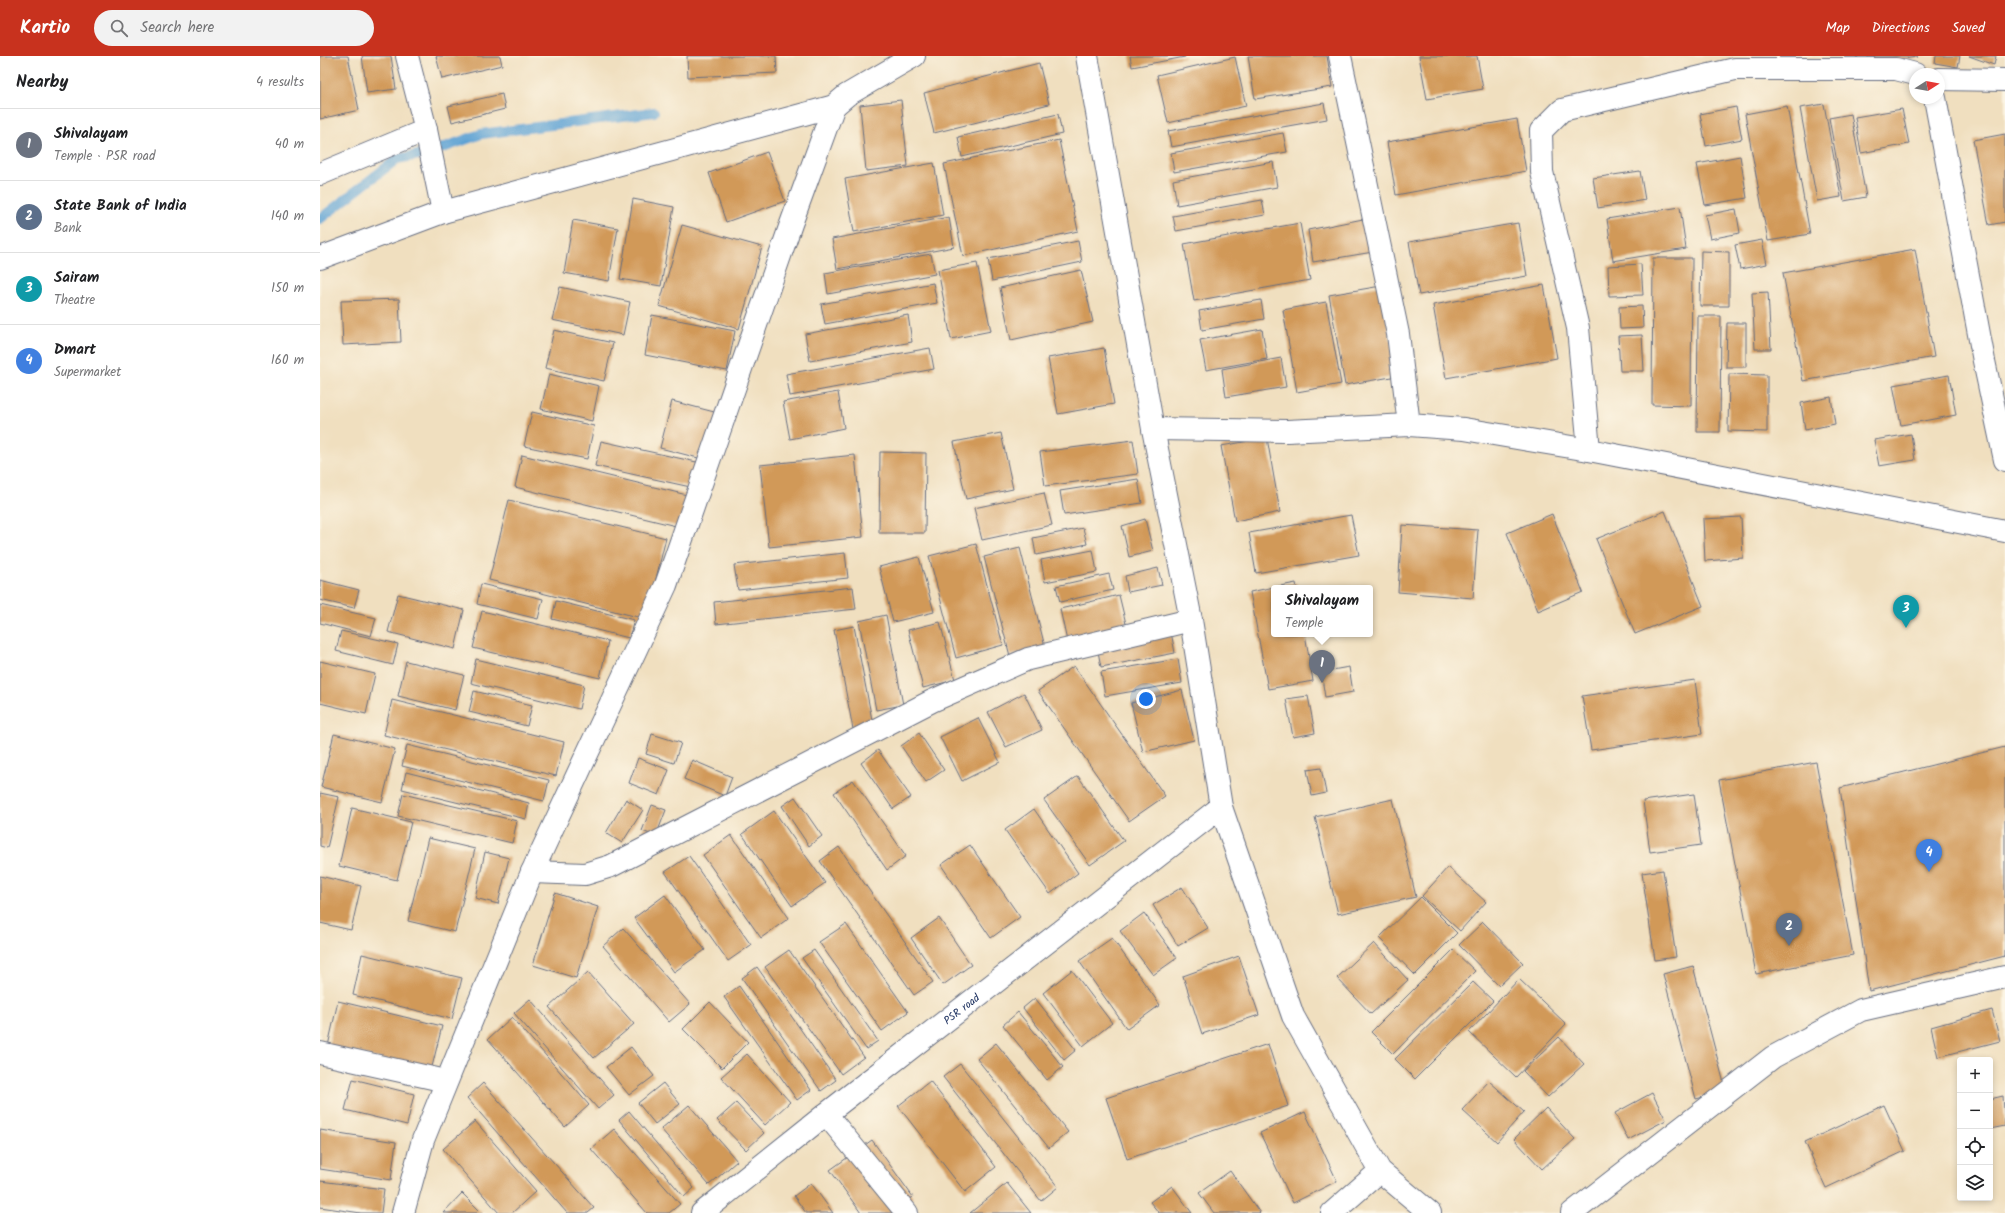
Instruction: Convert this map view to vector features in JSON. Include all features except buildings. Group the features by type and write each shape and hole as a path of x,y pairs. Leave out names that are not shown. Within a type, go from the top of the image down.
{"street":[{"path":"407,56 426,130 443,212"},
{"path":"320,258 443,212 834,106 847,95 914,56"},
{"path":"1087,56 1153,429 1191,620 1221,807 1293,1016 1380,1171 1430,1213"},
{"path":"1340,56 1398,334 1409,425"},
{"path":"1589,450 1578,328 1542,172 1542,131 1562,110 1735,69 1896,69 1909,72"},
{"path":"1945,79 2005,80"},
{"path":"1936,104 1984,361 2005,460"},
{"path":"403,1213 423,1140 532,872 666,585 791,224 834,106"},
{"path":"320,174 426,130"},
{"path":"1153,429 1287,431 1409,425 1464,428 1589,450 2005,531"},
{"path":"532,872 585,874 611,866 932,701 1028,660 1191,620"},
{"name":"PSR road","path":"702,1213 826,1114 1221,807"},
{"path":"1572,1213 1774,1057 1861,1010 2005,977"},
{"path":"320,1053 446,1081"},
{"path":"826,1114 907,1213"},
{"path":"1332,1213 1380,1171"}],"waterway":[{"path":"320,219 397,159 429,153 481,134 654,112"}],"place":[{"name":"Sairam","path":"1906,628"},
{"name":"Shivalayam","path":"1322,683"},
{"name":"Dmart","path":"1929,872"},
{"name":"State Bank of India","path":"1789,946"}]}
